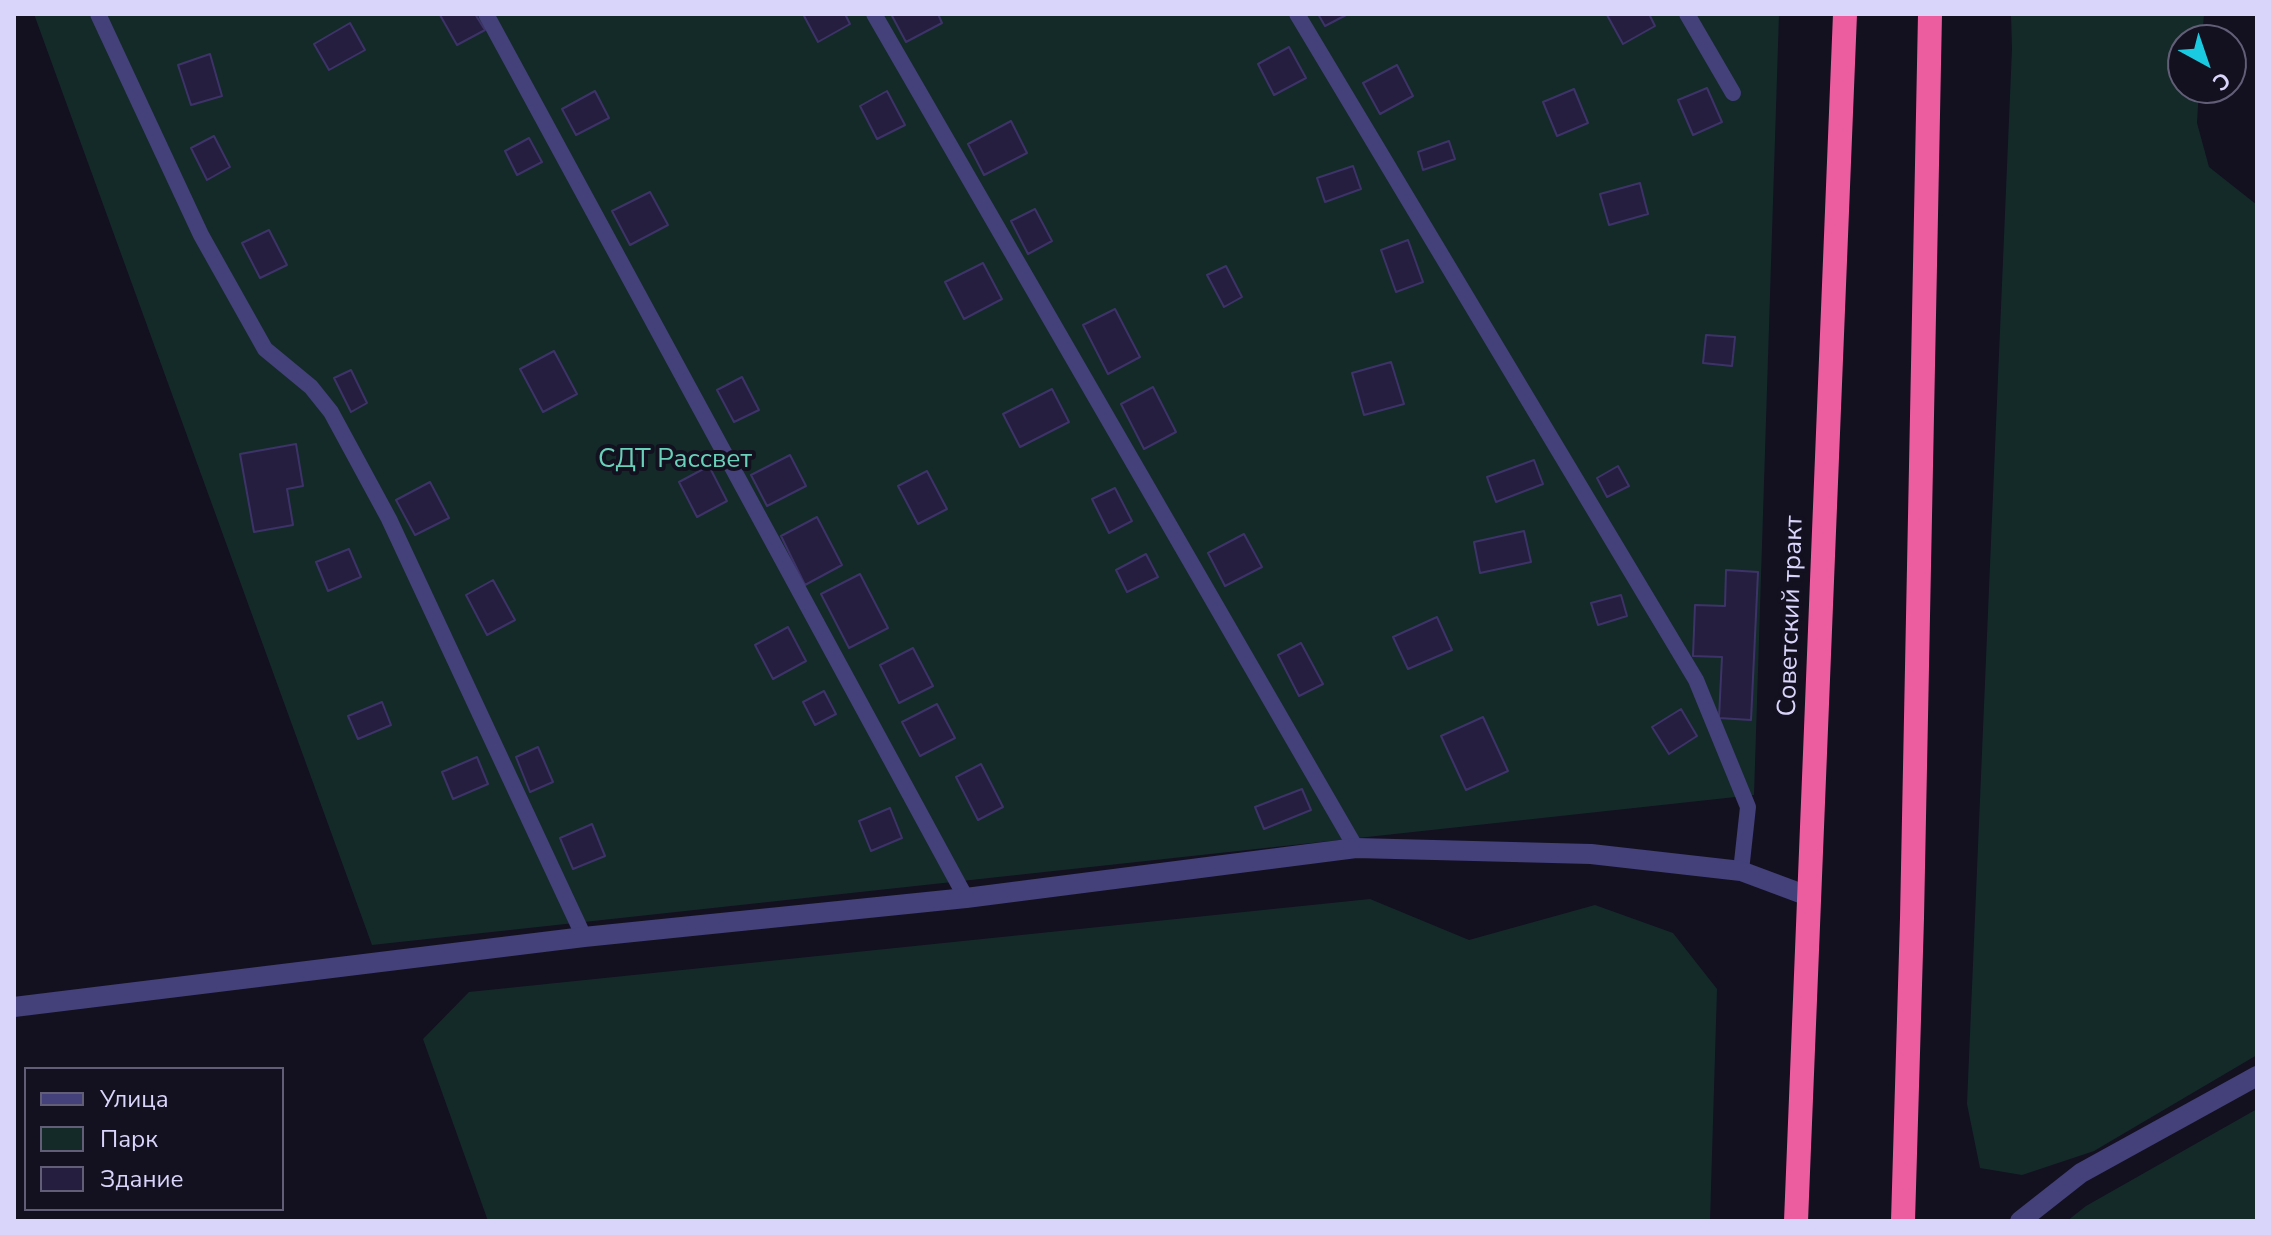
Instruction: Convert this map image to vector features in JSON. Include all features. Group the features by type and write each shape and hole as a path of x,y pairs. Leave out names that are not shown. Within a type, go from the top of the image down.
{"highway":[{"name":"Советский тракт","path":"1796,1221 1845,14"},
{"path":"1903,1221 1930,14"}],"street":[{"path":"14,1007 584,937 966,898 1356,848 1591,854 1741,871 1808,896"},
{"path":"2020,1221 2081,1173 2257,1076"}],"lane":[{"path":"98,14 201,235 265,349 311,387 331,412 389,519 584,937"},
{"path":"486,14 966,898"},
{"path":"874,14 1356,848"},
{"path":"1297,14 1696,680 1748,807 1741,871"},
{"path":"1687,14 1733,93"}],"green space":[{"name":"СДТ Рассвет","path":"34,14 1779,14 1754,795 372,945"},
{"path":"2011,14 2204,14 2203,24 2167,24 2167,104 2198,104 2197,123 2209,167 2257,205 2257,1055 2094,1151 2022,1175 1980,1168 1967,1104 2012,49"},
{"path":"1370,899 1469,940 1595,905 1673,933 1717,989 1710,1221 488,1221 423,1039 469,992"},
{"path":"2257,1109 2257,1221 2067,1221 2086,1206"}],"building":[{"path":"442,14 475,14 485,30 457,45"},
{"path":"803,14 845,14 850,24 818,42"},
{"path":"891,14 938,14 942,23 906,42"},
{"path":"1318,14 1348,14 1325,26"},
{"path":"1609,14 1649,14 1655,26 1623,44"},
{"path":"350,23 365,50 329,70 314,44"},
{"path":"1289,47 1306,78 1274,95 1258,64"},
{"path":"210,54 222,96 191,105 178,65"},
{"path":"1397,65 1413,96 1380,114 1363,83"},
{"path":"1707,88 1722,122 1693,135 1678,100"},
{"path":"1574,89 1588,123 1557,136 1543,102"},
{"path":"595,91 609,118 576,135 562,109"},
{"path":"887,91 905,125 877,139 860,106"},
{"path":"1011,121 1027,153 984,175 968,144"},
{"path":"214,136 230,167 207,180 191,148"},
{"path":"529,138 542,162 517,175 505,151"},
{"path":"1449,141 1455,159 1423,170 1418,152"},
{"path":"1353,166 1361,189 1325,202 1317,178"},
{"path":"1640,183 1648,214 1609,225 1600,194"},
{"path":"650,192 668,225 630,245 612,211"},
{"path":"1035,209 1052,241 1028,254 1011,221"},
{"path":"269,230 287,265 260,278 242,243"},
{"path":"1408,240 1423,282 1396,292 1381,250"},
{"path":"983,263 1002,299 964,319 945,282"},
{"path":"1226,266 1242,297 1224,307 1207,275"},
{"path":"1115,309 1140,357 1108,374 1083,325"},
{"path":"1706,335 1735,337 1732,366 1703,363"},
{"path":"554,351 577,394 543,412 520,369"},
{"path":"1391,362 1404,404 1364,415 1352,373"},
{"path":"351,370 367,403 351,412 334,378"},
{"path":"742,377 759,410 734,422 717,390"},
{"path":"1153,387 1176,432 1144,449 1121,404"},
{"path":"1052,389 1069,422 1020,447 1003,414"},
{"path":"296,444 303,486 287,489 293,525 254,532 240,454"},
{"path":"790,455 806,486 767,506 751,475"},
{"path":"1534,460 1543,484 1496,502 1487,477"},
{"path":"709,466 727,501 697,517 679,482"},
{"path":"1618,466 1629,486 1607,497 1597,478"},
{"path":"927,471 947,509 918,524 898,486"},
{"path":"430,482 449,518 415,535 396,500"},
{"path":"1115,488 1132,521 1109,533 1092,499"},
{"path":"817,517 842,565 805,585 781,536"},
{"path":"1524,531 1531,562 1480,573 1474,542"},
{"path":"1244,534 1262,567 1225,586 1208,553"},
{"path":"349,549 361,577 328,591 316,562"},
{"path":"1146,554 1158,577 1127,592 1116,570"},
{"path":"1726,570 1758,572 1751,720 1719,718 1722,657 1693,656 1695,605 1725,606"},
{"path":"860,574 888,628 849,648 821,594"},
{"path":"493,580 515,620 487,635 466,595"},
{"path":"1621,595 1627,616 1598,625 1591,603"},
{"path":"1437,617 1452,650 1408,669 1393,637"},
{"path":"788,627 806,661 773,679 755,645"},
{"path":"1301,643 1323,684 1299,696 1278,655"},
{"path":"913,648 933,686 899,703 880,665"},
{"path":"824,691 836,714 815,725 803,702"},
{"path":"382,702 391,725 358,739 348,716"},
{"path":"937,704 955,738 920,756 902,722"},
{"path":"1681,709 1697,736 1669,754 1652,727"},
{"path":"1483,717 1508,771 1466,790 1441,736"},
{"path":"538,747 553,782 530,792 516,757"},
{"path":"477,757 488,784 453,799 442,772"},
{"path":"981,764 1003,807 978,820 956,777"},
{"path":"1302,789 1311,810 1264,829 1255,807"},
{"path":"890,808 902,838 871,851 859,821"},
{"path":"592,824 605,856 573,869 560,838"}]}
